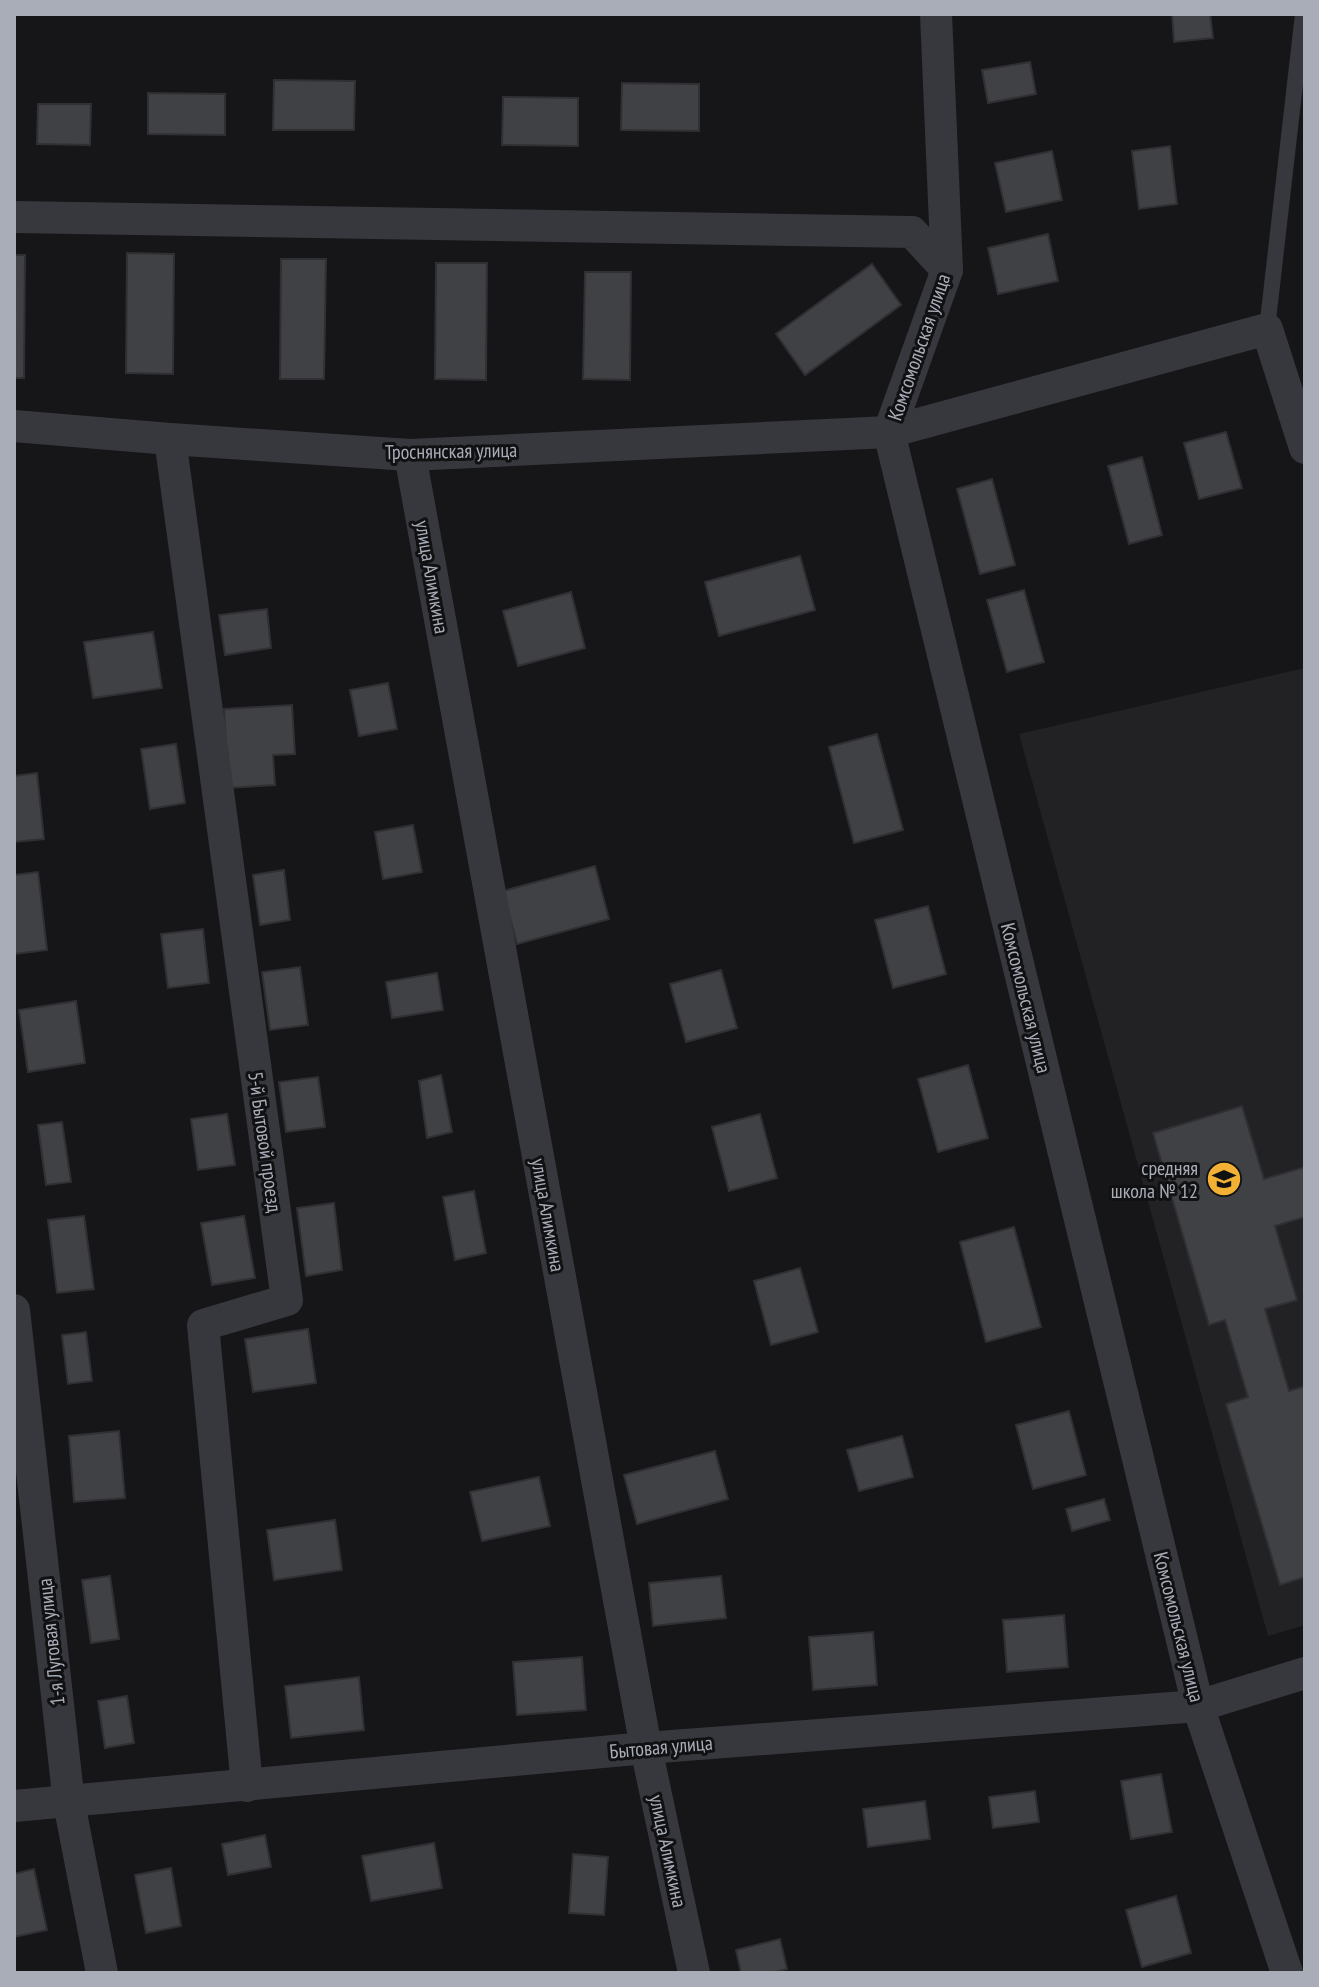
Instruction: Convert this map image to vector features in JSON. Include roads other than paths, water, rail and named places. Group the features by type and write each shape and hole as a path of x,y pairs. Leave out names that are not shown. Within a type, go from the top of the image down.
{"street":[{"name":"Комсомольская улица","path":"936,14 947,270 889,432 1198,1706 1287,1973"},
{"path":"14,217 912,232 947,270"},
{"path":"1267,329 1305,448"},
{"name":"Троснянская улица","path":"14,426 410,455 889,432 1267,329"},
{"name":"5-й Бытовой проезд","path":"170,439 287,1300 203,1325 247,1786"},
{"name":"улица Алимкина","path":"410,455 646,1748 694,1973"},
{"name":"1-я Луговая улица","path":"14,1310 69,1803 102,1973"},
{"name":"Бытовая улица","path":"14,1806 646,1748 1198,1706 1305,1673"}],"lane":[{"path":"1267,329 1303,14"}],"place":[{"name":"средняя школа № 12","path":"1224,1179"}]}
